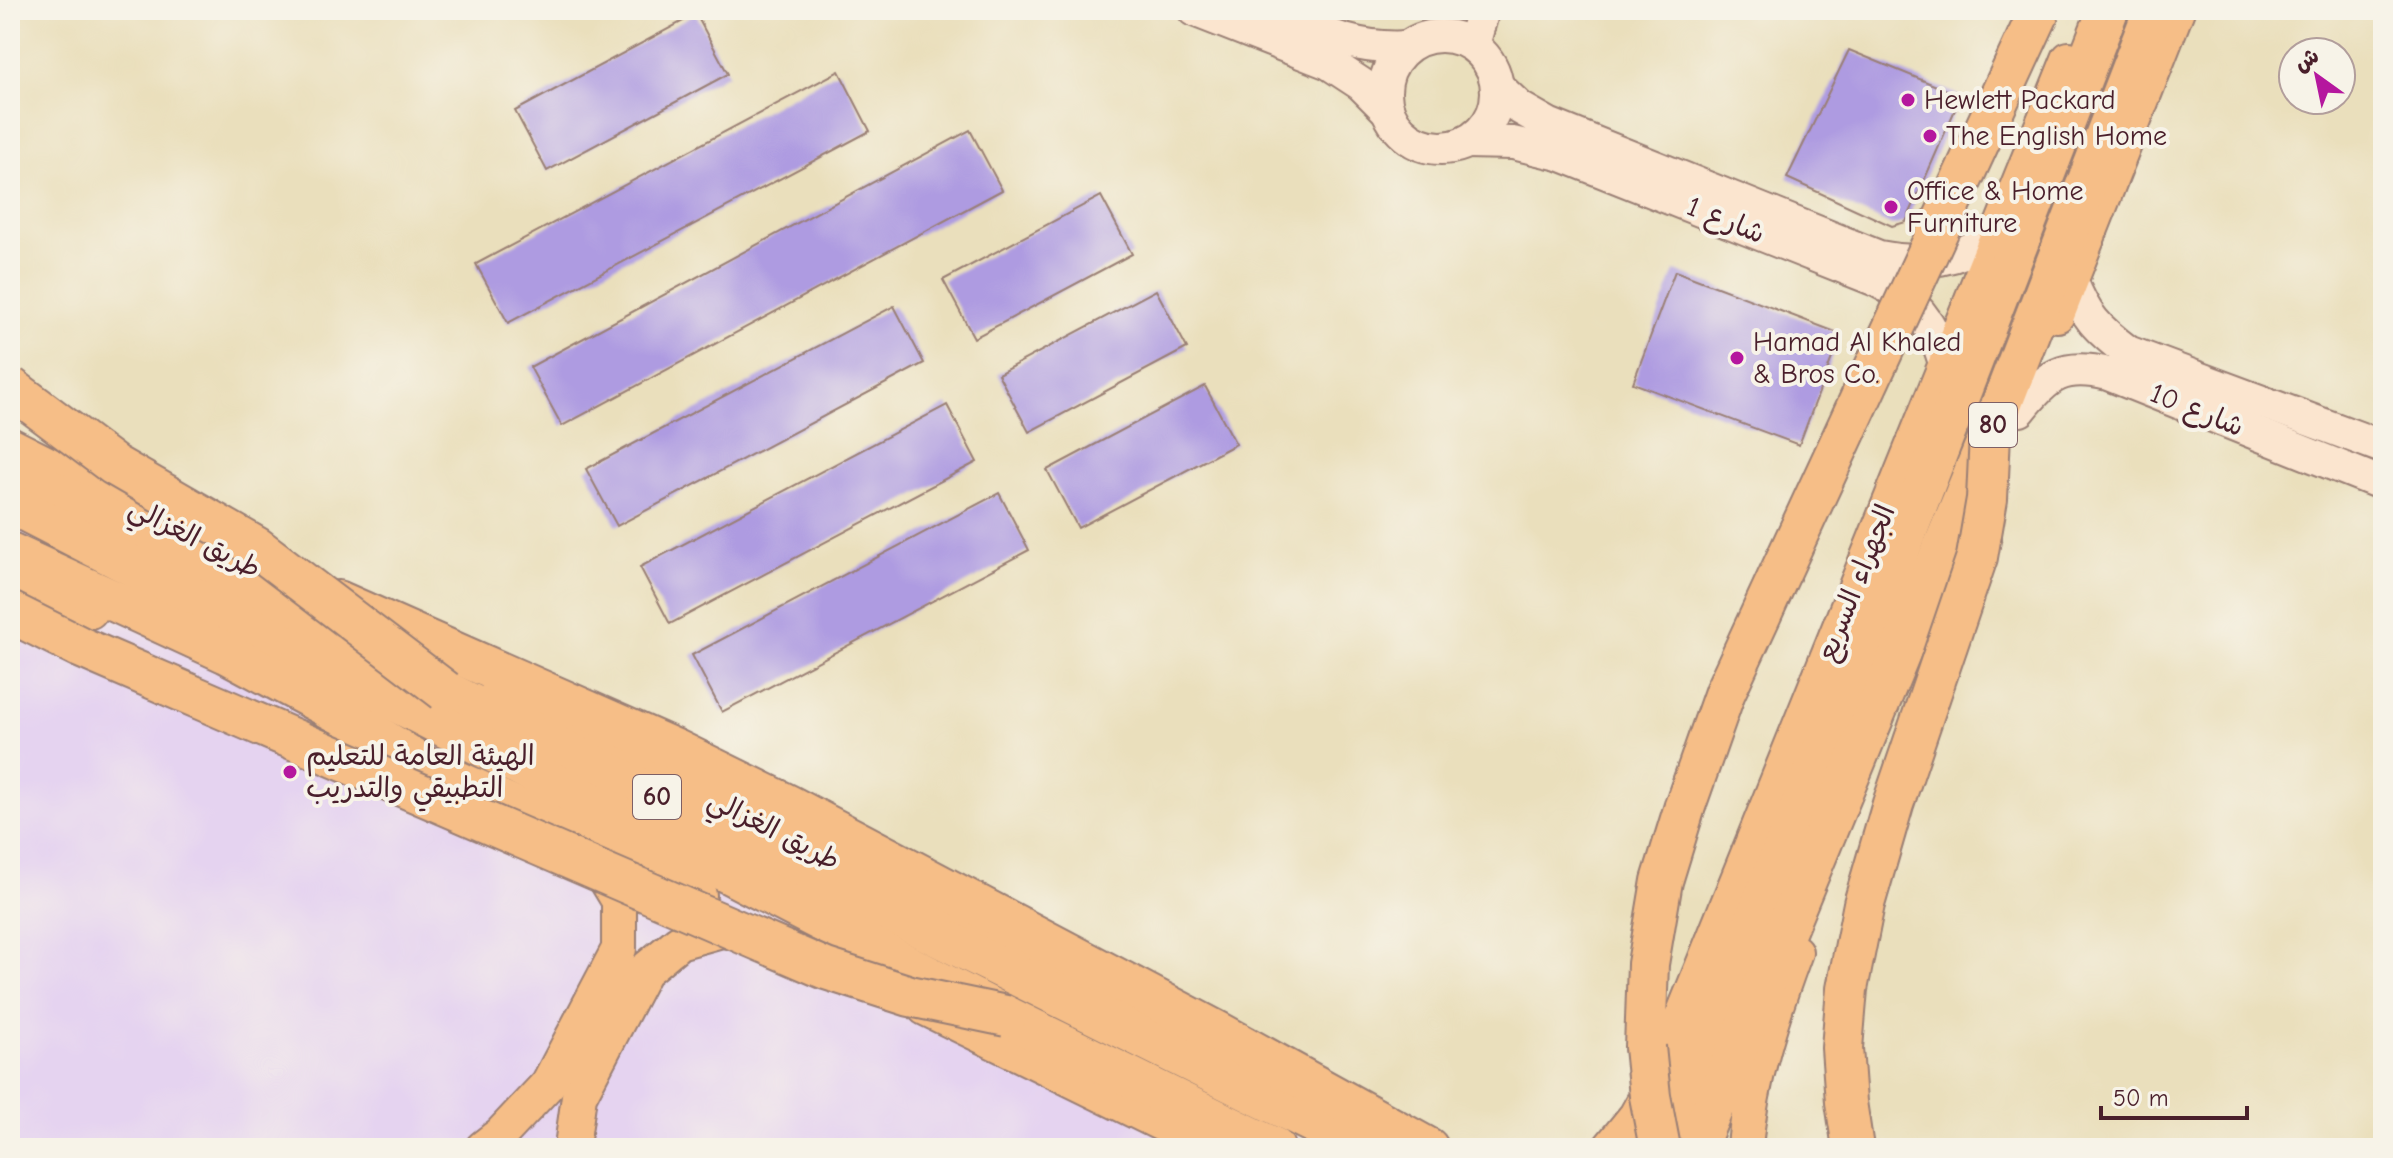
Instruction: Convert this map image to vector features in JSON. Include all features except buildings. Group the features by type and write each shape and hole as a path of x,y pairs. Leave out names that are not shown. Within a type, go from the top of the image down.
{"highway":[{"path":"1662,1148 1650,1096 1645,1047 1648,964 1662,881 1685,806 1725,692 2040,10"},
{"name":"الجهراء السريع","path":"1662,1148 1802,803 2108,10"},
{"name":"80","path":"1696,1148 2005,422 2154,10"},
{"path":"10,387 114,465 256,547 445,691"},
{"path":"1853,1148 1842,1048 1847,989 1864,904 1893,804 1977,557 2005,422"},
{"name":"طريق الغزالي","path":"10,469 445,691 1364,1148"},
{"name":"طريق الغزالي","path":"10,503 1006,1016 1274,1148"},
{"path":"173,527 676,750 788,805 1218,1032 1428,1148"},
{"path":"10,553 227,653 350,719 412,758"},
{"path":"10,612 94,653 826,969 910,996 1006,1016"}],"main road":[{"name":"الجهراء السريع","path":"1610,1148 1636,1116 1660,1072 2088,10"},
{"path":"1745,1148 1765,1046 1803,928 1993,469 2005,422 2071,280 2177,10"},
{"name":"طريق الغزالي","path":"10,445 1410,1148"},
{"path":"10,575 553,821 783,938 1211,1148"},
{"path":"483,1148 501,1134 548,1084 619,949 619,901 598,865 553,821"},
{"path":"574,1148 579,1096 644,971 679,942 722,930 783,938"}],"street":[{"path":"1194,10 1329,63 1361,84 1388,111"},
{"path":"1265,10 1354,44 1407,47"},
{"path":"1458,40 1463,10"},
{"path":"1458,40 1483,10"},
{"path":"1424,38 1458,40 1491,67 1497,86 1494,109 1484,128 1466,142 1448,147 1429,147 1412,140 1397,128 1384,94 1387,76 1395,60 1407,47 1424,38"},
{"name":"شارع 1","path":"1497,86 1520,108 1548,124 1879,257 1905,262 1944,259 1981,245 1997,235"},
{"name":"شارع 1","path":"1466,142 1513,143 1559,154 1876,280 1904,296 1926,319 1945,363"},
{"name":"شارع 10","path":"2071,280 2082,308 2105,335 2128,352 2383,447"},
{"name":"شارع 10","path":"2005,422 2041,385 2063,372 2086,369 2108,374 2383,484"}],"shaded area":[{"name":"الهيئة العامة للتعليم التطبيقي والتدريب","path":"10,485 1321,1148 10,1148"}],"place":[{"name":"Hewlett Packard","path":"1908,100"},
{"name":"The English Home","path":"1930,136"},
{"name":"Office & Home Furniture","path":"1891,207"},
{"name":"Hamad Al Khaled & Bros Co.","path":"1737,358"},
{"name":"الهيئة العامة للتعليم التطبيقي والتدريب","path":"290,772"}]}
